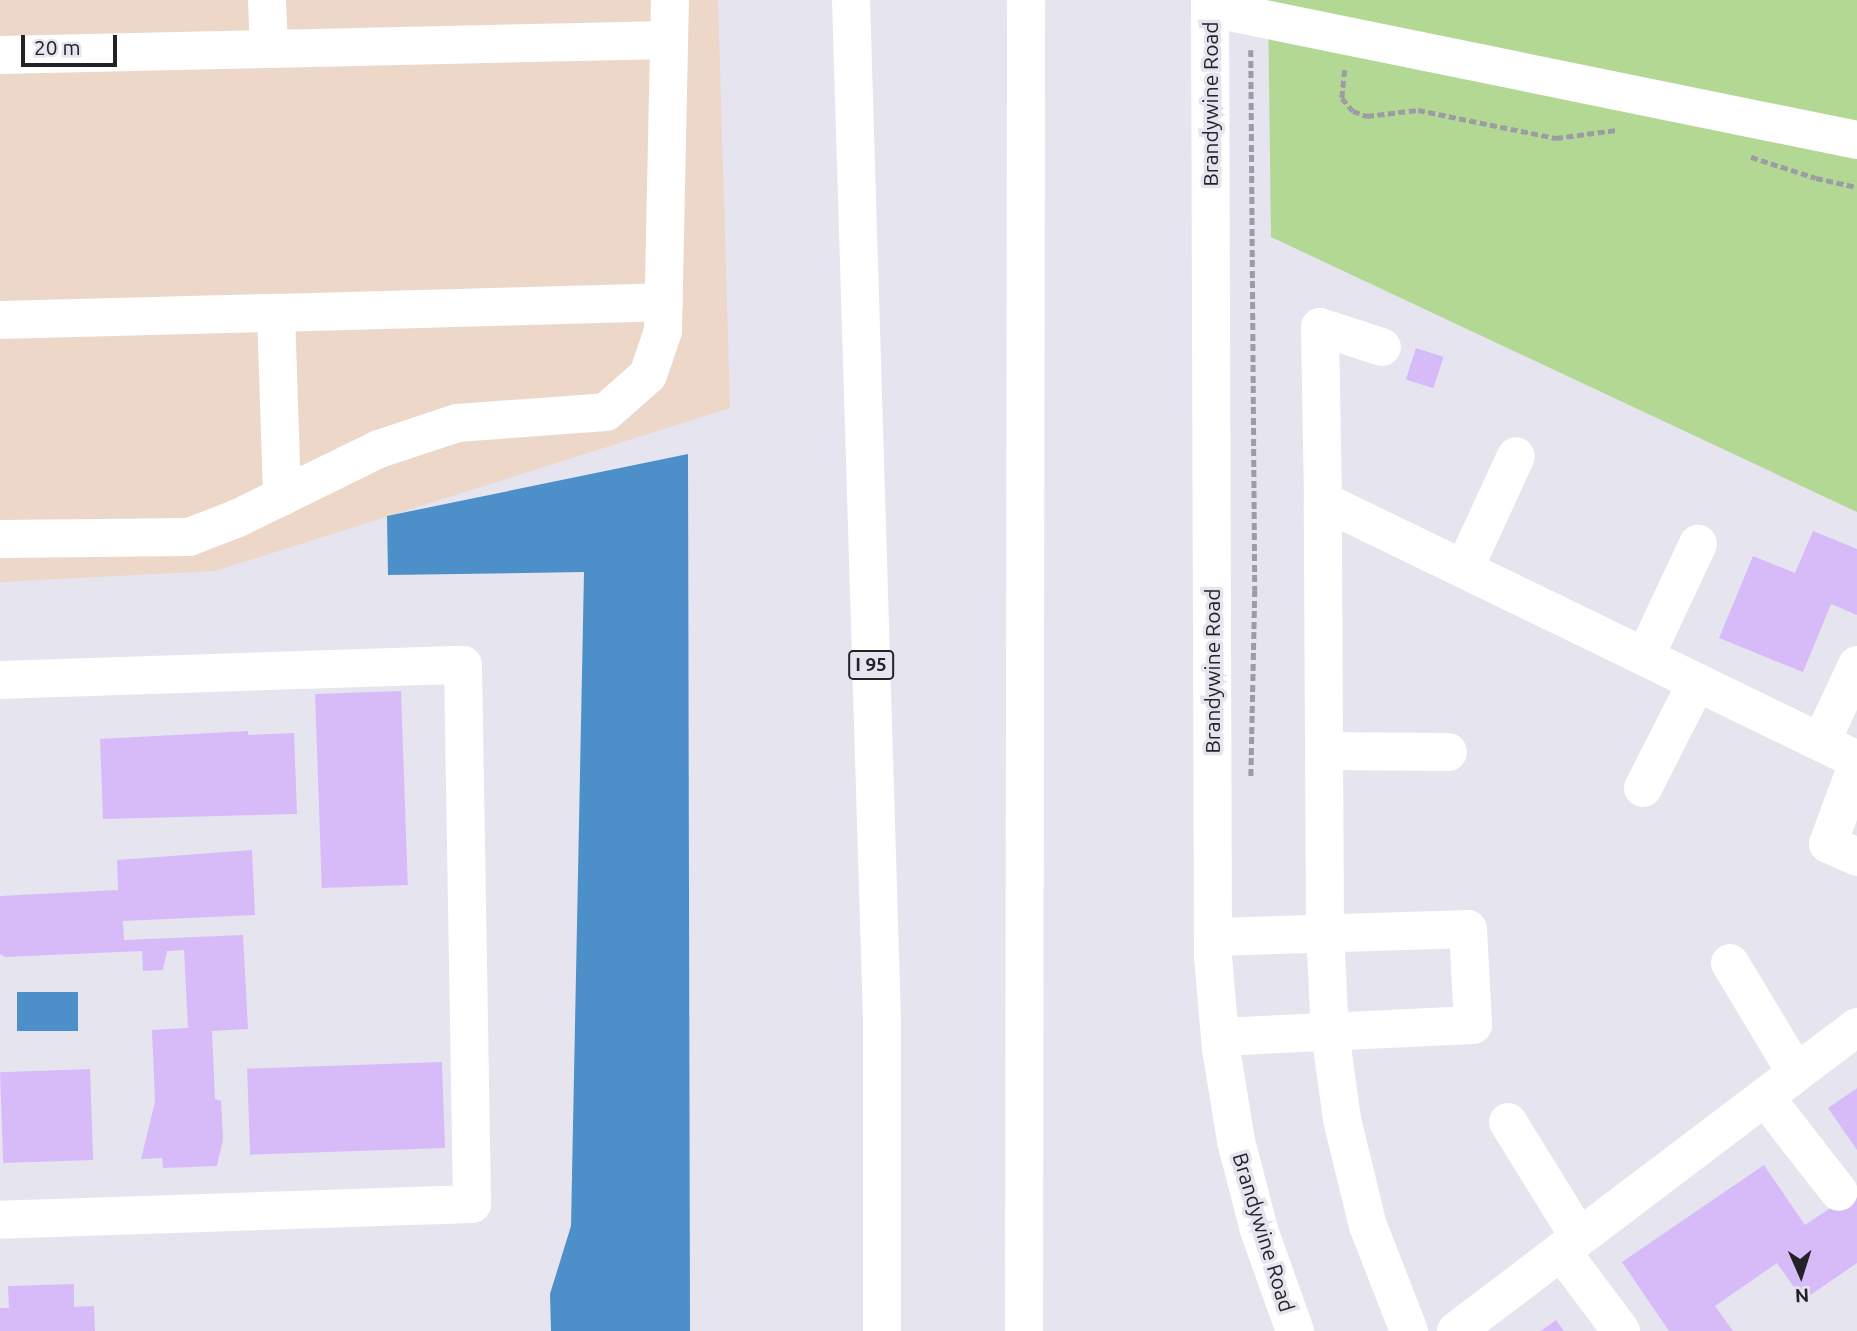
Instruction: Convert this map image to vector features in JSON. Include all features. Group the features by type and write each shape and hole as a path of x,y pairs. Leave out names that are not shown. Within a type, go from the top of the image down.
{"main road":[{"path":"267,0 269,49"},
{"path":"0,539 189,537 379,449 457,423 606,412 648,375 663,331 670,0"},
{"name":"I 95","path":"851,0 882,1022 882,1331"},
{"path":"1024,1331 1026,0"},
{"path":"1210,4 1250,17 1857,141"},
{"name":"Brandywine Road","path":"1210,4 1213,937 1220,1037 1240,1153 1259,1230 1295,1331"},
{"path":"0,55 670,40"},
{"path":"0,320 664,302"},
{"path":"276,313 282,496"},
{"path":"1382,347 1320,327 1325,933 1331,1032 1342,1119 1368,1226 1409,1331"},
{"path":"1464,569 1516,456"},
{"path":"1323,501 1821,742 1857,763 1829,844 1857,857"},
{"path":"1645,657 1698,544"},
{"path":"0,680 463,665 472,1204 0,1220"},
{"path":"1821,742 1857,665"},
{"path":"1643,788 1697,682"},
{"path":"1324,751 1448,752"},
{"path":"1213,937 1468,929 1473,1025 1220,1037"},
{"path":"1730,963 1796,1073"},
{"path":"1456,1331 1857,1027"},
{"path":"1765,1097 1839,1192"},
{"path":"1508,1122 1570,1244 1621,1331"}],"path":[{"path":"1250,17 1255,590 1251,780"},
{"path":"1347,36 1342,98 1346,106 1360,114 1381,115 1418,110 1556,138 1608,129 1626,130"},
{"path":"1739,153 1816,178 1857,187"}],"shaded area":[{"path":"0,0 718,0 730,408 215,571 0,582"}],"green space":[{"path":"1268,0 1857,0 1857,512 1271,237"}],"water":[{"path":"688,454 690,1331 551,1331 550,1294 571,1226 584,572 388,575 387,516"},
{"path":"17,992 78,992 78,1031 17,1031"}],"building":[{"path":"1416,348 1444,357 1433,388 1406,379"},
{"path":"1813,531 1857,549 1857,615 1831,604 1803,672 1719,638 1753,556 1795,573"},
{"path":"401,691 408,885 322,888 315,694"},
{"path":"248,731 248,735 294,733 297,814 103,819 100,739"},
{"path":"252,850 255,915 123,921 124,940 243,935 248,1029 212,1031 215,1099 221,1101 223,1139 217,1166 163,1168 162,1158 141,1159 155,1102 152,1030 188,1028 184,950 167,951 163,970 143,971 142,951 5,957 0,954 0,896 118,890 117,860"},
{"path":"442,1062 445,1148 250,1155 247,1069"},
{"path":"90,1069 93,1160 3,1163 0,1072"},
{"path":"1857,1088 1857,1150 1828,1108"},
{"path":"1764,1165 1805,1225 1857,1190 1857,1263 1803,1300 1777,1263 1715,1306 1733,1331 1669,1331 1622,1262"},
{"path":"74,1284 74,1307 94,1306 95,1331 0,1331 0,1308 9,1308 8,1286"},
{"path":"1556,1320 1564,1331 1541,1331"}]}
